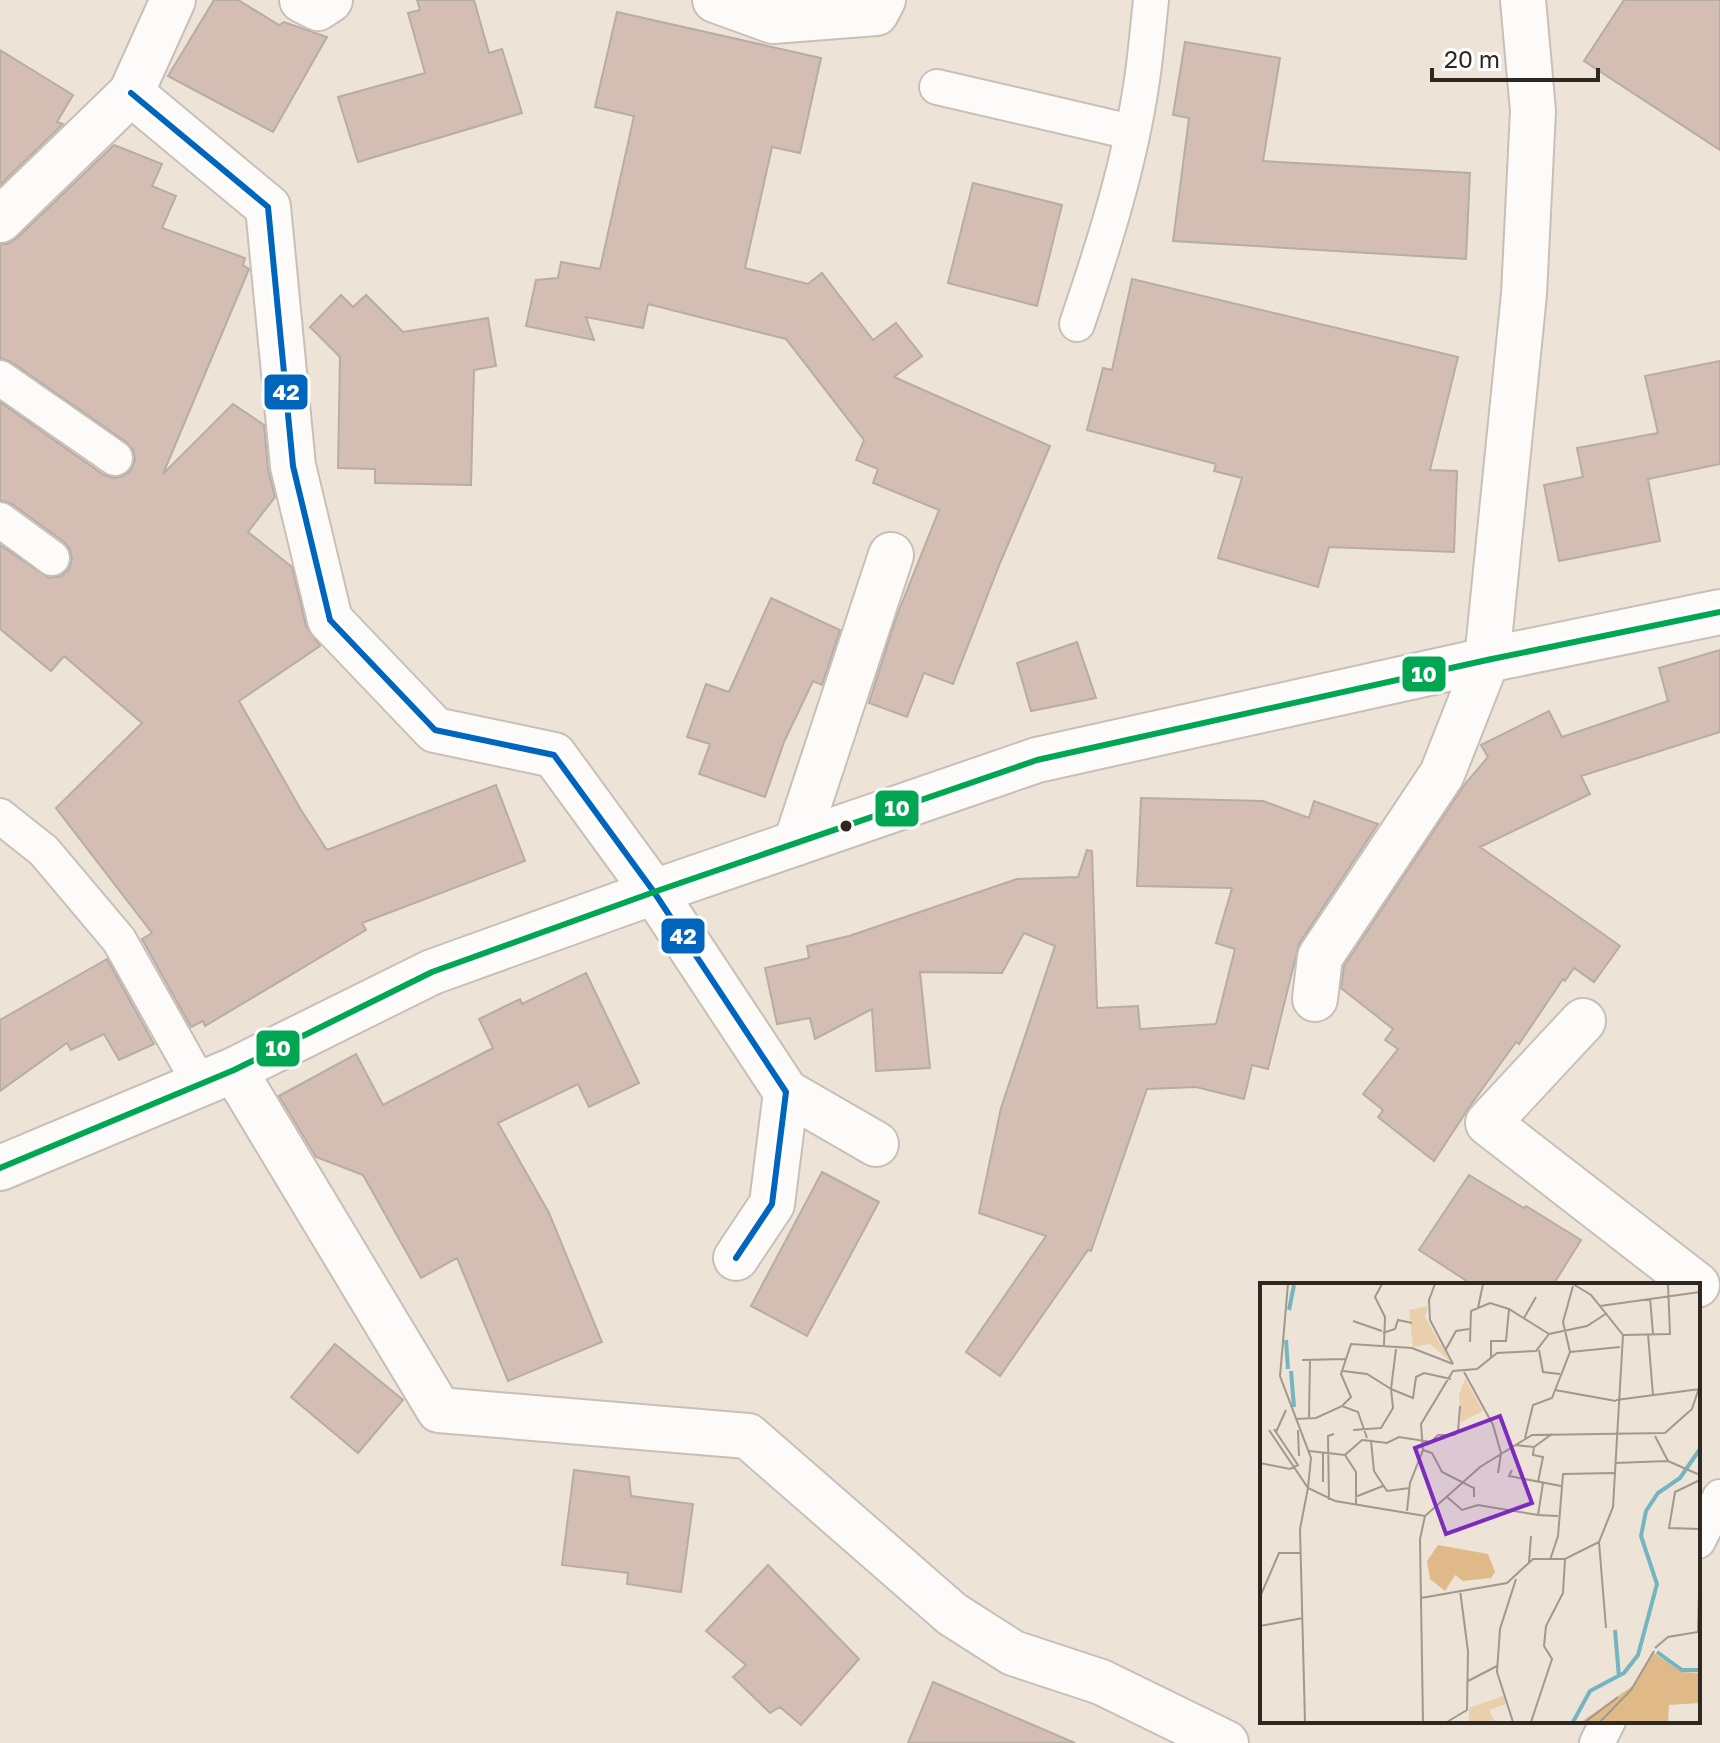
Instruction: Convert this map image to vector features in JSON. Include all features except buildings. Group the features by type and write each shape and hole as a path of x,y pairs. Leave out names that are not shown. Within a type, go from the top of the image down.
{"street":[{"path":"0,220 131,93 173,0"},
{"path":"302,0 318,8 330,0"},
{"path":"715,0 773,21 876,13 883,0"},
{"path":"1315,999 1320,957 1442,774 1487,660 1524,294 1533,111 1523,0"},
{"path":"131,93 268,207 293,466 330,620 435,730 554,755 654,892 786,1092 876,1144"},
{"path":"796,843 891,555"},
{"path":"0,1168 217,1077 432,972 1037,760 1487,660 1720,612"},
{"path":"1583,1021 1488,1123 1693,1283"},
{"path":"217,1077 439,1410 748,1436 952,1614 1013,1653 1101,1682 1226,1743"},
{"path":"736,1258 772,1204 786,1092"},
{"path":"1700,1288 1720,1300"}],"lane":[{"path":"1077,324 1106,238 1131,132 1142,82 1151,0"},
{"path":"937,87 1131,132"},
{"path":"0,378 115,458"},
{"path":"0,520 52,558"},
{"path":"0,816 44,851 119,940 217,1077"},
{"path":"1700,1537 1720,1497"},
{"path":"1597,1743 1607,1723"}],"transit line":[{"name":"42","path":"131,93 268,207 293,466 330,620 435,730 554,755 654,892 786,1092 772,1204 736,1258"},
{"name":"10","path":"0,1168 234,1070 432,972 1037,760 1487,660 1720,612"}]}
